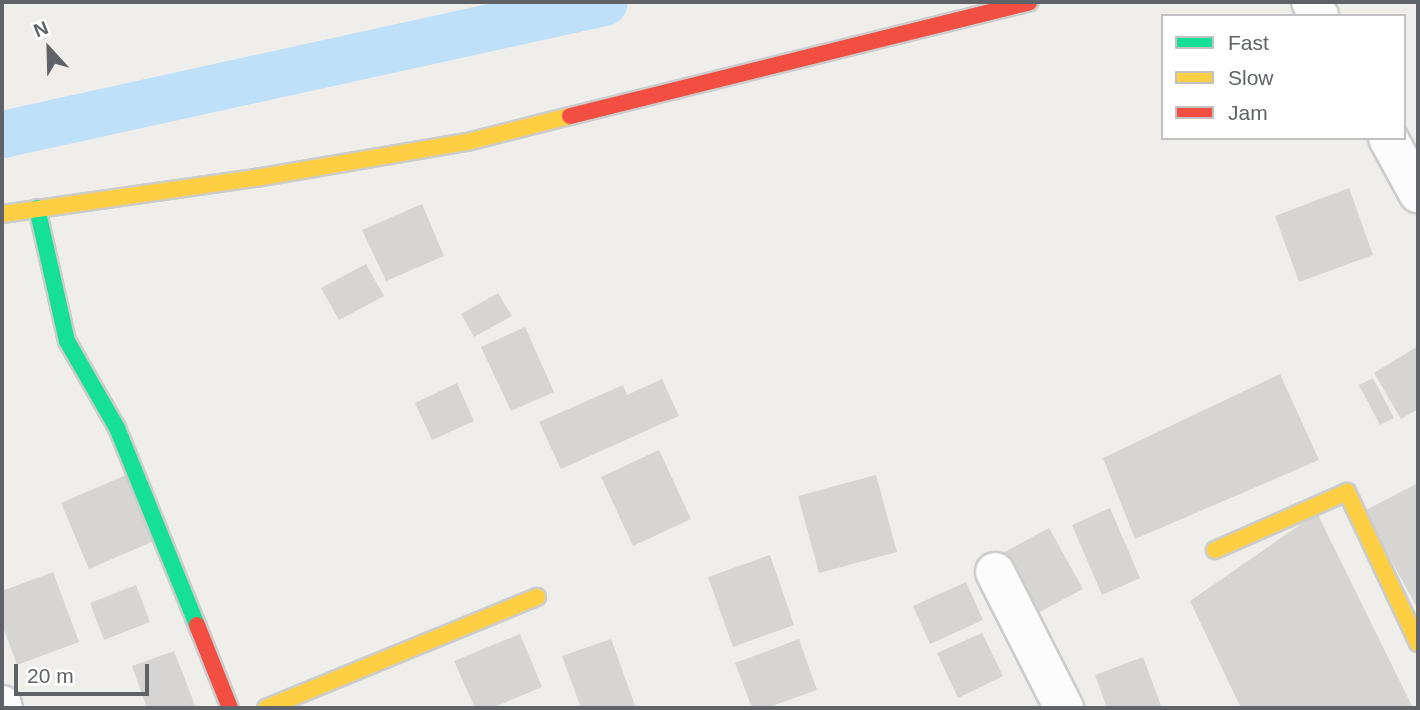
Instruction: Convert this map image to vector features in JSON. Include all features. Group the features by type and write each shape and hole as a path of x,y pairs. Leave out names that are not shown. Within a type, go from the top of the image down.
{"street":[{"path":"2,214 256,178 467,142 1030,2"},
{"path":"1389,140 1418,193"},
{"path":"37,208 67,341 117,428 230,708"},
{"path":"1214,550 1347,492 1418,643"},
{"path":"995,572 1064,708"},
{"path":"266,708 537,597"}],"building":[{"path":"1349,188 1373,255 1299,282 1275,216"},
{"path":"422,204 444,256 386,281 362,230"},
{"path":"366,264 384,296 339,320 321,288"},
{"path":"498,293 512,316 474,337 461,314"},
{"path":"525,327 554,392 511,411 481,347"},
{"path":"1418,346 1418,409 1401,419 1374,373"},
{"path":"1280,374 1319,460 1135,539 1103,458"},
{"path":"1373,378 1394,418 1380,425 1359,385"},
{"path":"662,379 679,416 561,469 539,422 623,385 627,395"},
{"path":"457,383 474,421 432,440 415,403"},
{"path":"659,450 691,519 633,546 601,477"},
{"path":"126,475 154,541 89,569 61,503"},
{"path":"876,475 897,552 819,573 798,496"},
{"path":"1418,483 1418,609 1364,511"},
{"path":"1110,508 1140,578 1102,595 1072,525"},
{"path":"1317,513 1413,708 1241,708 1190,601"},
{"path":"1049,528 1083,589 1032,616 999,555"},
{"path":"770,555 794,625 733,647 708,577"},
{"path":"53,572 79,642 17,665 2,624 2,591"},
{"path":"966,582 983,620 930,644 913,606"},
{"path":"136,585 150,622 104,640 90,603"},
{"path":"982,633 1003,676 958,698 937,653"},
{"path":"520,634 542,687 492,708 475,708 454,661"},
{"path":"611,639 636,708 581,708 562,656"},
{"path":"799,639 817,690 766,708 752,708 735,663"},
{"path":"174,651 196,708 147,708 132,666"},
{"path":"1143,657 1162,708 1107,708 1095,675"}],"waterway":[{"path":"2,134 604,2"}],"traffic: fast":[{"path":"37,208 67,341 117,428 197,625"}],"traffic: slow":[{"path":"2,214 256,178 467,142 570,116"},
{"path":"1215,550 1347,492 1418,643"},
{"path":"266,708 537,597"}],"traffic: jam":[{"path":"570,116 1029,2"},
{"path":"197,625 230,708"}]}
